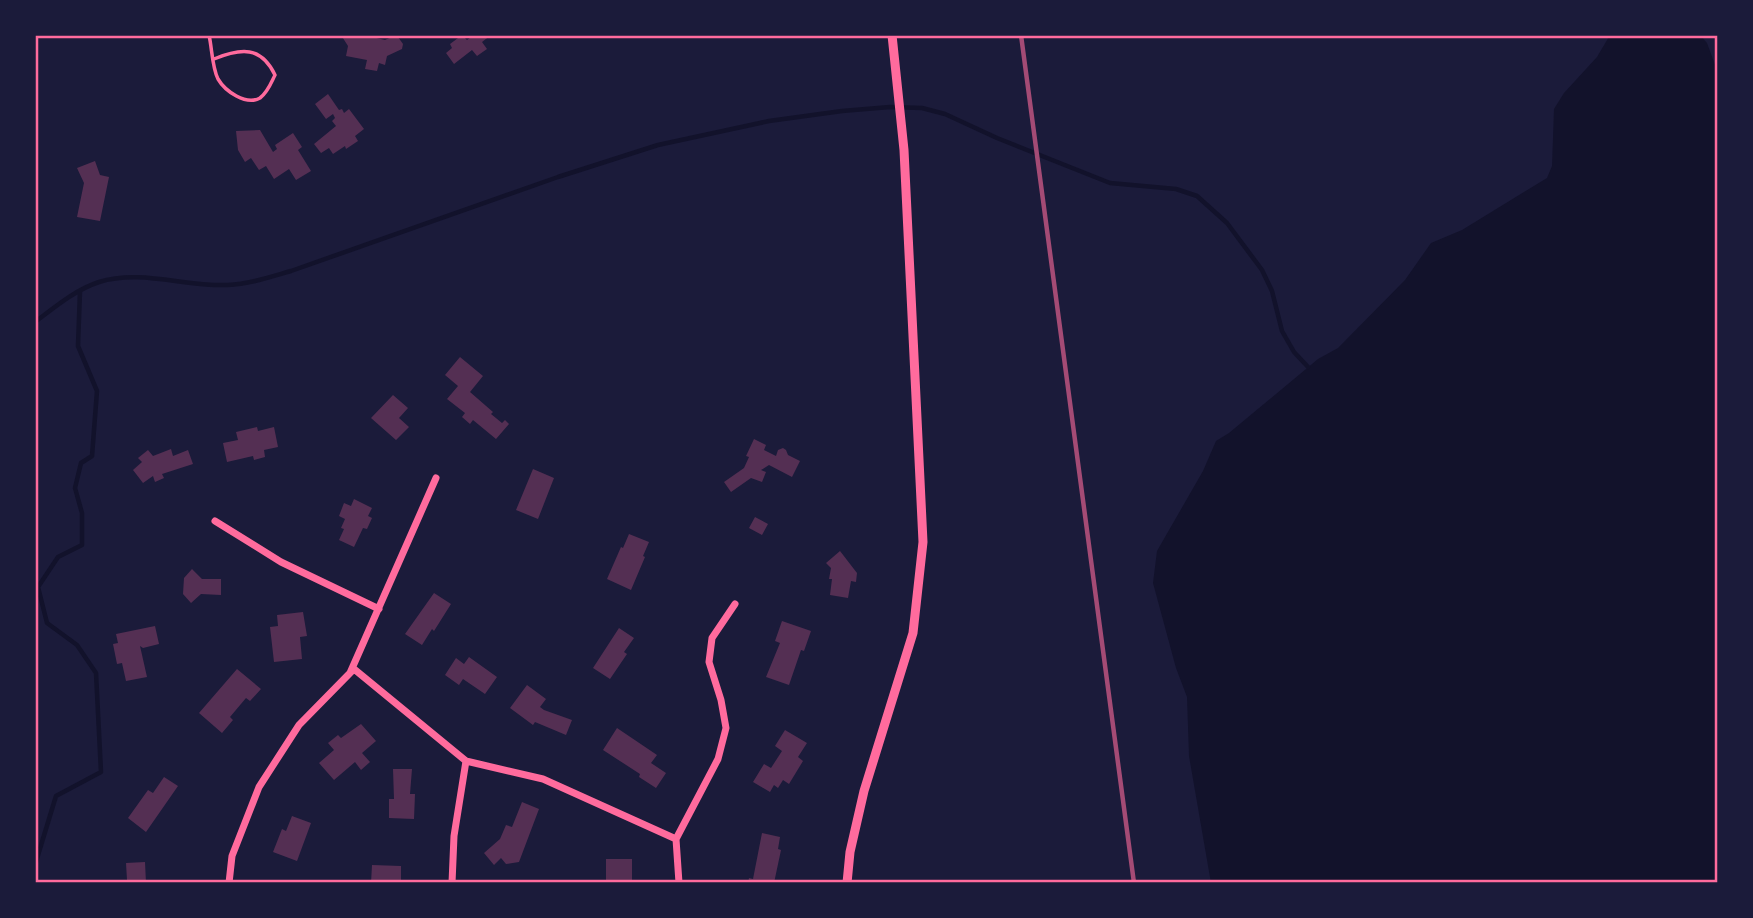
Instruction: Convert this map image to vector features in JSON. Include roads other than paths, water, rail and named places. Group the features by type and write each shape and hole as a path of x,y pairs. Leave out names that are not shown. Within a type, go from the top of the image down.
{"street":[{"path":"847,883 850,852 864,790 914,633 923,542 904,150 892,35"},
{"path":"351,673 436,478"},
{"path":"215,521 281,562 379,609"},
{"path":"679,883 677,839 718,759 726,729 721,700 709,662 712,638 735,604"},
{"path":"229,883 232,856 259,787 299,725 354,669 466,761 544,779 677,839"},
{"path":"452,883 454,836 466,761"}],"lane":[{"path":"209,35 217,77 228,92 247,100 258,99 269,89 275,75 269,63 261,56 247,51 214,59"}],"waterway":[{"path":"35,322 65,299 99,282 115,278 228,285 275,276 658,145 769,121 842,111 890,107 922,108 945,114 1110,183 1176,189 1197,196 1227,223 1262,270 1272,291 1282,331 1294,352 1308,367"},
{"path":"35,865 56,796 101,772 96,673 77,645 47,623 38,587 58,557 82,545 82,513 75,488 81,463 92,456 97,391 78,346 80,291"}],"railway":[{"path":"1021,35 1134,883"}]}
